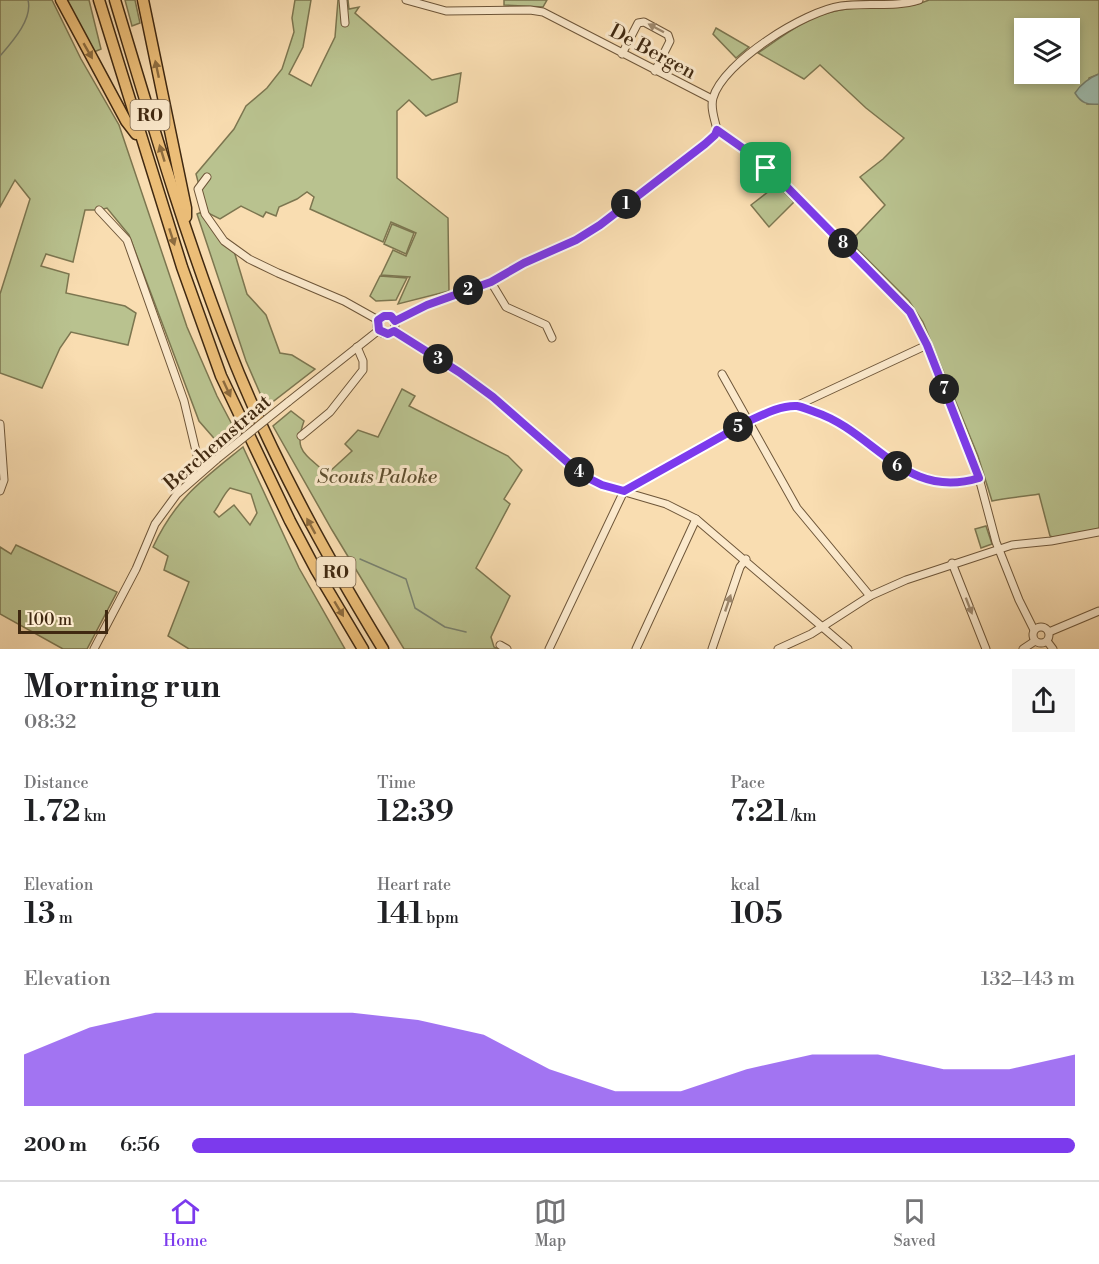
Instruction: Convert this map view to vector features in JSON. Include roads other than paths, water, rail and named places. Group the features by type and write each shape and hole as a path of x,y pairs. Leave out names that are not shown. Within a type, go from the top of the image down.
{"highway":[{"path":"61,0 126,121 142,142"},
{"name":"R0","path":"99,0 182,267 221,376 290,521 363,649"},
{"name":"R0","path":"115,0 185,229 228,347 305,514 383,649"},
{"path":"143,0 186,208 185,229"}],"street":[{"path":"343,0 345,23"},
{"name":"De Bergen","path":"406,0 446,10 543,12 712,99"},
{"path":"395,321 427,305 491,282 524,263 576,240 600,225 715,135 717,130 712,99 720,83 728,73 764,44 797,21 830,8 853,5 888,5 919,0"},
{"path":"622,54 638,23 644,22 668,35 670,40 655,71"},
{"path":"717,130 766,168 899,299 919,326 979,478 995,537 1019,600 1034,630 1032,636 1040,644 1047,641"},
{"path":"207,177 198,189 200,200 205,214 224,241 249,259 344,301 378,320"},
{"path":"99,210 127,240 184,401 201,472"},
{"path":"491,282 506,307 546,325 552,338"},
{"path":"378,320 387,315 395,321"},
{"path":"378,320 379,330 388,334 394,331"},
{"path":"394,331 395,321"},
{"name":"Berchemstraat","path":"94,649 136,569 155,524 177,494 217,459 379,330"},
{"path":"394,331 459,372 493,397 582,475 602,485 666,504 696,519 746,559 848,649"},
{"path":"549,649 624,491 749,421 769,412 796,406 927,345"},
{"path":"301,435 330,412 363,370 363,361 357,347"},
{"path":"722,374 797,508 870,596"},
{"path":"796,406 827,416 902,469 918,477 944,483 958,483 979,478"},
{"path":"0,424 4,480 0,491"},
{"path":"636,649 696,519"},
{"path":"778,649 823,626 870,596 952,563 1000,548 1099,532"},
{"path":"712,649 740,567 746,559"},
{"path":"952,563 986,649"},
{"path":"1049,632 1099,611"},
{"path":"1034,630 1042,627 1049,632"},
{"path":"1049,632 1047,641 1053,649"},
{"path":"1023,649 1035,641"},
{"path":"500,645 507,649"}],"waterway":[{"path":"0,56 25,22 29,7 28,0"},
{"path":"360,559 406,579 415,608 445,627 466,632"}],"park label":[{"name":"Scouts Paloke","path":"377,476"}]}
